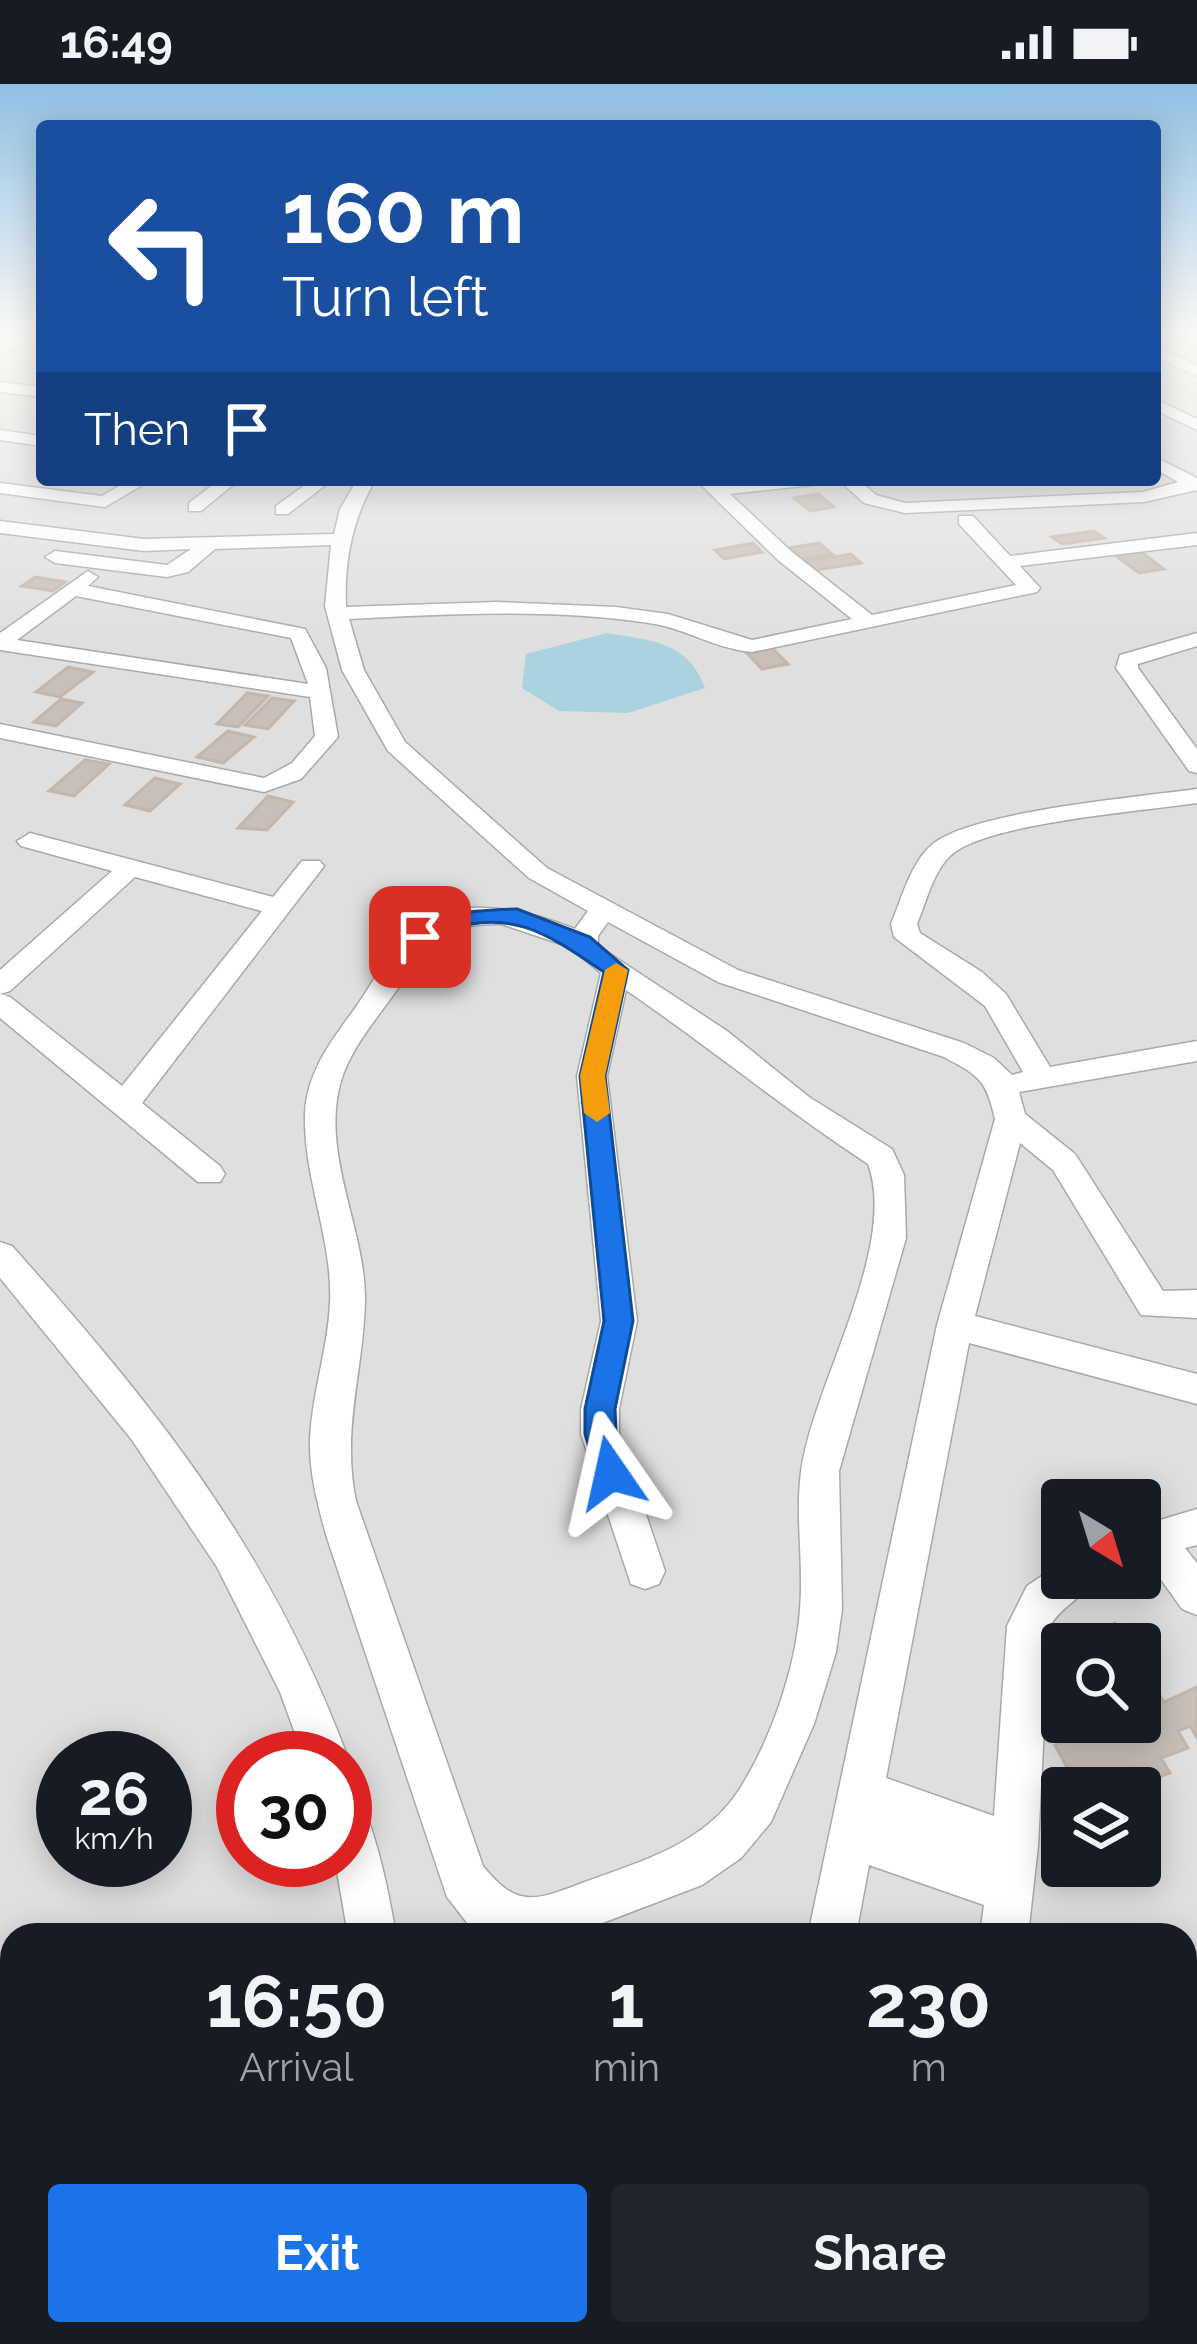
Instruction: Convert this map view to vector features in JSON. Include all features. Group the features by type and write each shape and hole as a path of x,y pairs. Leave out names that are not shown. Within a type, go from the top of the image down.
{"street":[{"path":"3,435 36,440"},
{"path":"1161,465 1196,484"},
{"path":"855,486 870,499 905,508 1144,497 1196,484"},
{"path":"0,488 104,502 132,486"},
{"path":"195,507 222,486"},
{"path":"282,510 314,486"},
{"path":"362,486 349,509 336,562 338,614 353,670 395,746 538,873 604,909 728,976 954,1050 994,1072 1018,1094 1153,1305 1197,1304"},
{"path":"711,486 784,556 868,622"},
{"path":"338,614 543,608 660,619 715,642 752,646 1030,589 966,520"},
{"path":"0,527 144,544 341,539"},
{"path":"1008,562 1197,539"},
{"path":"0,548 167,572 181,568 210,543"},
{"path":"0,643 104,565"},
{"path":"0,731 265,785 281,783 297,772 327,737 305,641 283,626 71,589"},
{"path":"1197,639 1137,654 1128,660 1127,668 1197,766"},
{"path":"0,643 320,692"},
{"path":"834,1923 955,1324 1018,1094 996,1000 972,978 908,937 904,924 940,850 959,839 1197,796"},
{"path":"30,841 278,907"},
{"path":"124,1105 311,866"},
{"path":"0,985 131,867"},
{"path":"582,942 517,915 497,914 437,927 420,937 352,1033 327,1069 324,1088 322,1171 348,1288 328,1422 330,1468 346,1529 464,1880 485,1907 518,1922 545,1921 685,1868 725,1842 755,1806 792,1724 815,1652 821,1610 820,1472 890,1238 888,1174 881,1157 798,1104 717,1038 584,949 582,942 604,909"},
{"path":"616,970 592,1076 619,1321 600,1409 600,1434 645,1571"},
{"path":"0,1003 209,1174"},
{"path":"1018,1094 1197,1052"},
{"path":"0,1255 215,1524 304,1688 318,1731"},
{"path":"955,1324 1197,1389"},
{"path":"1161,1538 1197,1528"},
{"path":"1161,1556 1197,1596"},
{"path":"856,1814 1009,1890 1028,1626 1042,1599"},
{"path":"364,1887 370,1923"}],"shaded area":[{"path":"0,435 36,435 36,486 1161,486 1161,435 1197,435 1197,1923 0,1923"}],"water":[{"path":"607,633 653,641 679,652 705,688 628,713 559,711 522,688 526,654"}],"building":[{"path":"818,494 834,507 810,511 794,498"},
{"path":"1094,531 1104,538 1062,544 1052,537"},
{"path":"753,543 762,552 724,559 715,550"},
{"path":"819,543 832,554 795,560 783,549"},
{"path":"1137,549 1164,569 1139,573 1112,553"},
{"path":"851,554 861,563 816,570 807,561"},
{"path":"35,577 65,582 53,591 22,586"},
{"path":"770,646 788,664 762,669 745,651"},
{"path":"68,667 93,672 60,697 36,692"},
{"path":"247,693 268,696 238,727 217,724"},
{"path":"272,698 294,701 268,729 245,725"},
{"path":"61,699 82,703 56,726 34,722"},
{"path":"228,731 254,737 223,763 197,757"},
{"path":"85,760 109,764 74,796 49,791"},
{"path":"155,778 180,784 150,811 125,805"},
{"path":"268,796 293,802 267,830 238,828"},
{"path":"1197,1687 1197,1738 1190,1726 1178,1731 1188,1748 1161,1758 1170,1773 1161,1776 1161,1767 1067,1767 1055,1745 1161,1743 1161,1697 1164,1702"}],"slow traffic":[{"path":"597,1113 592,1076 616,970"}],"route":[{"path":"420,937 437,927 479,917 517,915 582,942 584,949 616,970 592,1076 619,1321 600,1409 600,1434 611,1473"}]}
